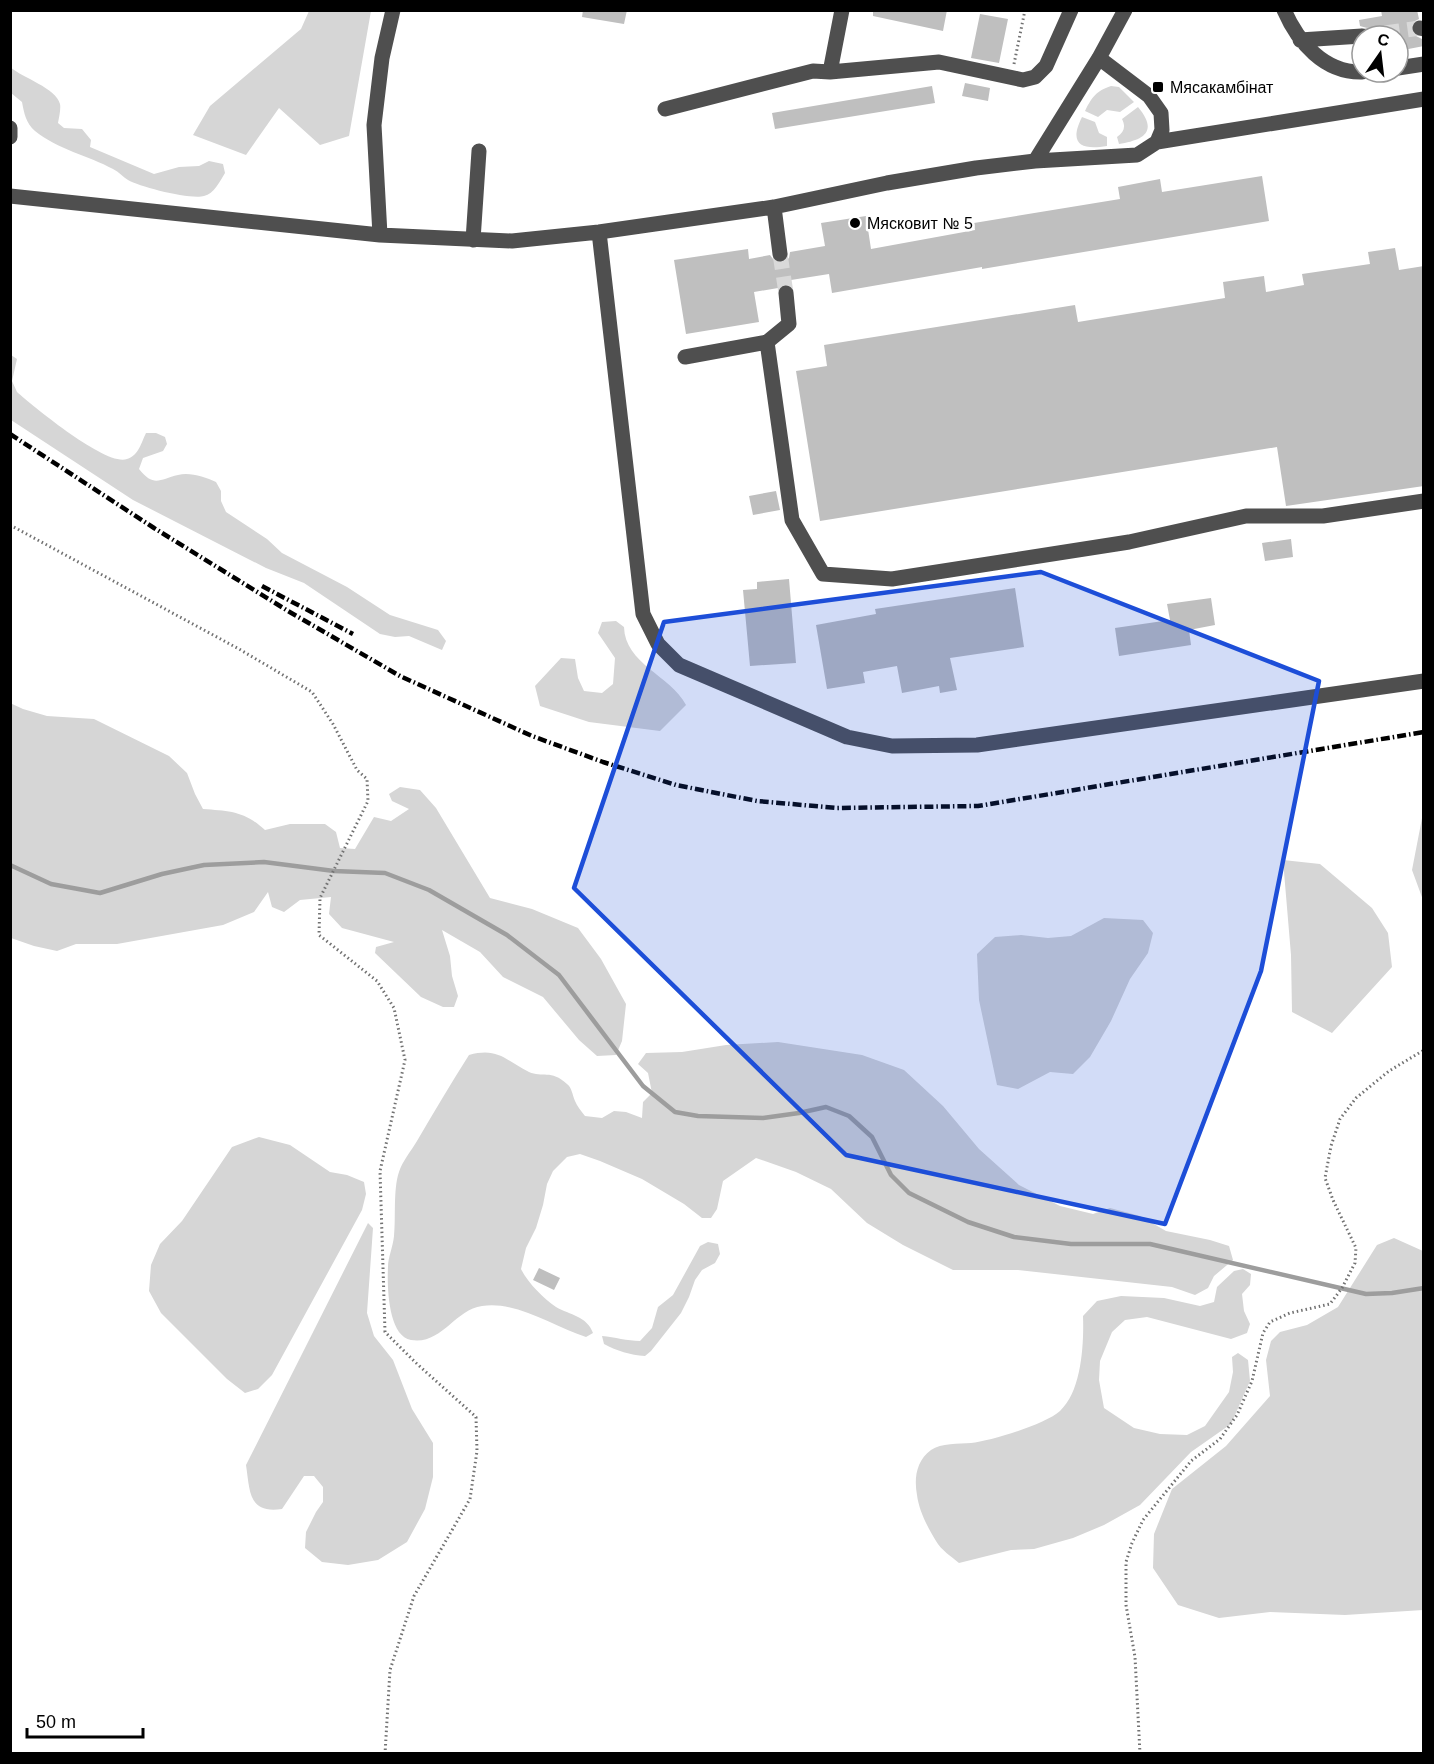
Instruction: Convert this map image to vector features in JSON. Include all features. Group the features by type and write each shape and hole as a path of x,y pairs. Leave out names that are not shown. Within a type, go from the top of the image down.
{"street":[{"path":"380,235 374,125 382,58 393,10"},
{"path":"830,72 842,10"},
{"path":"665,108 813,71 830,72 939,62 1023,80 1035,77 1046,66 1071,10"},
{"path":"1035,161 1099,58 1125,10"},
{"path":"1284,10 1300,40 1323,62 1350,72"},
{"path":"1300,40 1350,37"},
{"path":"1099,58 1149,96 1161,113 1162,130 1158,142"},
{"path":"10,196 380,235 512,241 599,232 774,207 887,183 976,168 1035,161 1137,154 1158,142 1424,99"},
{"path":"10,128 10,137"},
{"path":"473,240 479,151"},
{"path":"774,207 780,254"},
{"path":"599,232 643,614 658,644 679,664 847,737 892,746 977,745 1424,681"},
{"path":"685,357 767,342 789,324 786,293"},
{"path":"767,342 792,520 824,574 892,579 1129,542 1246,516 1323,516 1424,501"}],"path":[{"path":"1011,78 1025,10"},
{"path":"10,525 239,649 312,692 333,724 357,770 367,779 368,801 320,898 319,934 377,981 394,1008 405,1060 380,1171 385,1332 476,1417 477,1451 470,1499 414,1596 390,1670 385,1754"},
{"path":"1140,1754 1136,1658 1126,1605 1126,1562 1132,1543 1143,1520 1191,1461 1220,1439 1237,1416 1252,1381 1263,1333 1270,1322 1290,1313 1330,1304 1342,1288 1355,1263 1356,1248 1325,1178 1331,1146 1340,1119 1356,1098 1389,1071 1424,1050"}],"highlighted area":[{"path":"1041,572 1319,681 1261,971 1165,1224 846,1155 574,888 664,622"}],"shaded area":[{"path":"309,11 371,11 349,136 320,145 279,108 246,155 193,135 210,106 301,29"},
{"path":"10,67 46,88 57,98 60,104 58,123 64,128 82,129 91,140 90,147 154,174 179,167 199,166 209,161 223,164 225,173 208,195 188,196 143,186 128,180 104,164 63,148 35,131 27,121 22,102 11,93"},
{"path":"1111,86 1119,87 1134,102 1120,112 1107,110 1098,117 1085,111 1095,95"},
{"path":"1138,107 1148,129 1141,137 1119,144 1117,137 1124,127 1122,119"},
{"path":"1082,117 1095,122 1099,133 1107,137 1107,146 1091,147 1080,144 1076,134"},
{"path":"11,355 17,359 12,381 17,392 71,434 104,454 117,459 127,459 134,455 146,433 156,433 165,437 167,444 163,451 143,458 139,469 149,479 157,481 187,474 216,482 221,491 221,501 226,512 267,539 282,553 347,587 390,615 438,630 446,641 442,650 409,636 395,637 380,634 304,583 266,568 133,500 11,420"},
{"path":"616,621 624,627 626,640 632,651 670,685 686,705 660,731 589,722 540,706 535,686 561,658 575,659 578,678 584,691 602,693 613,684 615,658 598,633 602,622"},
{"path":"10,703 47,716 94,719 169,756 187,773 203,809 236,813 250,819 265,830 290,824 325,824 336,832 340,848 355,849 374,817 391,821 409,809 392,801 389,794 400,787 420,790 436,808 490,898 532,909 578,928 601,959 626,1004 622,1041 616,1055 597,1056 579,1040 543,997 503,977 480,952 442,930 458,996 454,1007 443,1007 421,997 375,953 376,947 394,942 342,928 329,914 331,897 300,900 284,912 272,907 268,892 254,912 223,925 117,944 76,944 57,951 11,938"},
{"path":"1423,813 1424,900 1412,870"},
{"path":"1283,860 1320,864 1372,908 1388,933 1392,967 1332,1033 1292,1012 1291,955"},
{"path":"1104,918 1143,920 1153,933 1148,953 1130,979 1111,1021 1090,1057 1073,1074 1050,1072 1018,1089 997,1085 979,1000 977,954 995,937 1071,936"},
{"path":"778,1042 862,1055 904,1070 943,1106 979,1149 1019,1185 1060,1206 1093,1214 1110,1208 1140,1216 1166,1231 1229,1246 1233,1260 1214,1276 1208,1288 1195,1295 1172,1287 1018,1270 953,1270 903,1245 867,1223 831,1189 796,1172 756,1158 723,1181 717,1209 711,1218 702,1218 684,1204 642,1179 580,1154 567,1157 553,1171 521,1269 546,1299 556,1307 582,1319 593,1333 586,1337 521,1311 495,1305 472,1309 440,1332 422,1340 411,1340 398,1330 390,1309 388,1275 394,1236 397,1179 404,1160 469,1055 494,1054 534,1074 551,1075 561,1079 571,1089 577,1105 585,1116 602,1118 614,1111 626,1112 642,1118 643,1102 652,1093 648,1073 638,1064 646,1053 682,1052 726,1045"},
{"path":"259,1137 290,1145 330,1172 347,1175 364,1182 366,1194 362,1210 272,1375 258,1389 245,1393 227,1379 161,1313 149,1291 151,1265 160,1244 182,1221 232,1147"},
{"path":"368,1223 373,1228 367,1313 374,1336 393,1360 412,1409 433,1443 433,1477 425,1509 407,1542 378,1560 348,1565 322,1562 305,1548 306,1532 323,1502 323,1487 314,1476 304,1476 282,1509 271,1510 263,1508 253,1499 246,1465"},
{"path":"1394,1238 1423,1251 1423,1610 1345,1615 1270,1612 1219,1618 1178,1605 1153,1568 1154,1534 1172,1489 1226,1446 1270,1396 1266,1360 1271,1341 1280,1332 1307,1325 1338,1307 1377,1245"},
{"path":"708,1242 718,1244 720,1254 715,1263 702,1270 695,1280 681,1313 651,1351 645,1356 634,1355 604,1344 602,1336 640,1341 652,1328 658,1307 673,1295 700,1246"},
{"path":"1243,1269 1251,1274 1250,1285 1242,1294 1244,1311 1250,1324 1247,1333 1231,1339 1147,1317 1125,1320 1112,1332 1100,1361 1099,1380 1104,1408 1134,1428 1160,1434 1187,1435 1205,1426 1229,1392 1233,1372 1232,1357 1238,1353 1248,1360 1250,1381 1231,1424 1191,1452 1140,1505 1104,1525 1073,1538 1034,1549 1011,1550 959,1563 941,1547 924,1519 917,1495 917,1471 926,1454 940,1446 980,1442 1018,1431 1060,1411 1073,1392 1077,1379 1082,1353 1083,1316 1097,1301 1121,1296 1164,1298 1200,1306 1214,1302 1217,1287 1234,1271"}],"building":[{"path":"583,10 627,10 624,24 582,17"},
{"path":"873,10 947,10 943,31 873,16"},
{"path":"1381,10 1417,10 1419,19 1413,22 1411,30 1414,35 1422,39 1424,46 1410,49 1410,24 1360,24 1359,20 1382,16"},
{"path":"980,14 1008,19 999,63 971,58"},
{"path":"965,83 990,88 988,101 962,96"},
{"path":"932,86 935,103 775,129 772,113"},
{"path":"1262,176 1269,221 832,293 829,274 791,280 791,285 784,283 778,288 754,292 759,322 686,334 674,260 748,249 749,259 770,255 776,263 782,264 789,258 790,252 825,246 821,223 866,216 871,249 975,230 974,223 1120,199 1118,187 1160,179 1162,192"},
{"path":"1395,248 1399,270 1424,266 1424,486 1286,506 1277,447 820,521 796,371 827,366 824,345 1075,305 1078,322 1225,298 1223,282 1264,276 1266,292 1304,285 1302,274 1370,264 1368,252"},
{"path":"776,491 780,510 753,515 749,496"},
{"path":"1291,539 1293,557 1265,561 1262,543"},
{"path":"789,579 796,663 750,666 743,590 757,589 757,582"},
{"path":"1015,588 1024,647 950,658 957,690 940,693 939,686 902,693 897,666 863,672 865,683 827,689 816,625 876,614 875,609"},
{"path":"1211,598 1215,625 1189,630 1191,645 1119,656 1115,628 1170,620 1167,604"},
{"path":"539,1268 560,1278 554,1290 533,1280"}],"waterway":[{"path":"10,865 51,884 100,893 162,874 204,865 264,862 334,871 385,873 429,890 507,935 559,975 643,1086 675,1112 698,1116 763,1118 826,1107 849,1116 872,1137 891,1175 909,1193 968,1222 1014,1237 1071,1244 1150,1244 1366,1294 1424,1288"}],"tunnel":[{"path":"1410,29 1420,28"},
{"path":"780,254 786,293"}],"railway":[{"path":"10,434 154,528 288,611 400,676 532,736 676,785 757,801 837,808 978,806 1424,732"},
{"path":"262,586 353,634"}],"place":[{"name":"Мясакамбінат","path":"1158,87"},
{"name":"Мясковит № 5","path":"855,223"}]}
